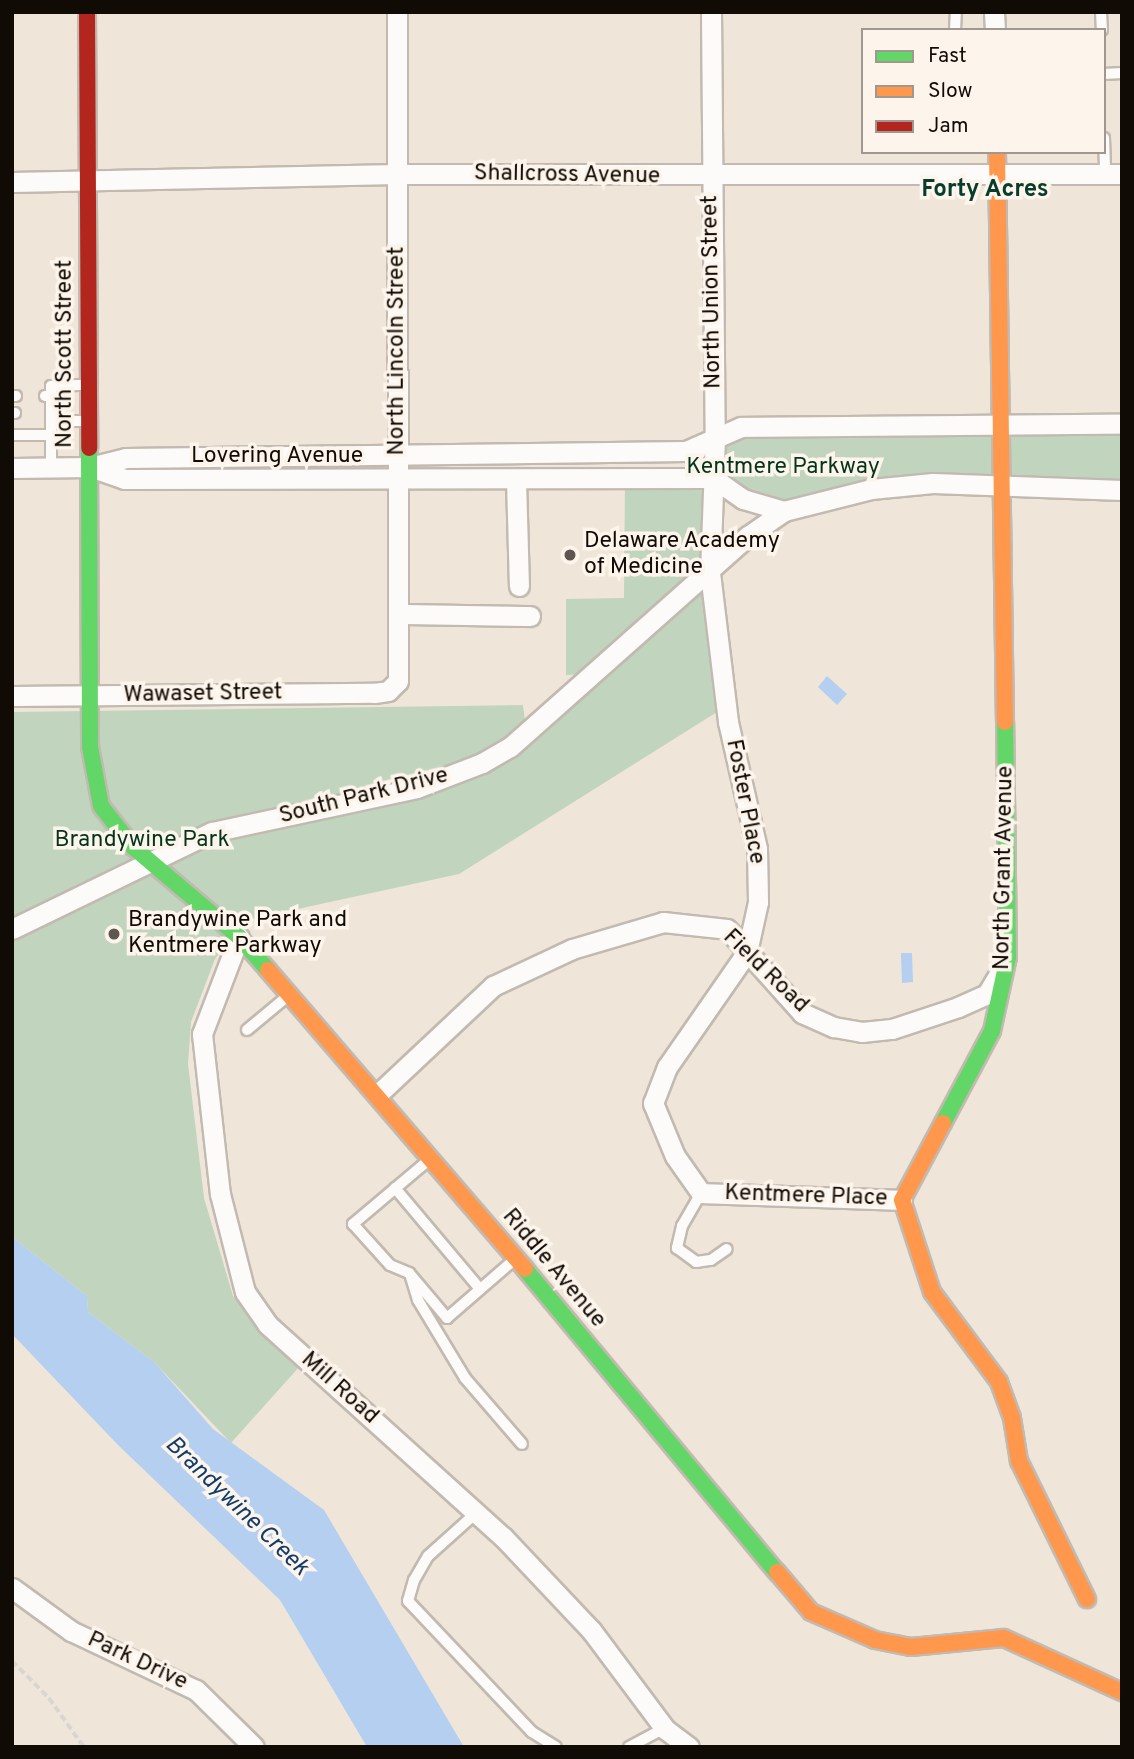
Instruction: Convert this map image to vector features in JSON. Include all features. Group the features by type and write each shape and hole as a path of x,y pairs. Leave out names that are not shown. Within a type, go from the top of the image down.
{"street":[{"name":"North Scott Street","path":"87,12 91,696"},
{"name":"North Lincoln Street","path":"393,688 399,675 397,12"},
{"name":"North Union Street","path":"710,573 715,437 711,12"},
{"name":"North Grant Avenue","path":"902,1200 992,1031 1008,957 1004,484 997,154"},
{"name":"Shallcross Avenue","path":"12,182 88,183 397,174 712,177 1113,174"},
{"path":"715,437 741,427 1122,424"},
{"name":"Lovering Avenue","path":"12,468 90,467 126,458 398,457 686,451 715,437"},
{"name":"Lovering Avenue","path":"90,467 124,479 713,478"},
{"path":"713,478 743,499 784,511"},
{"path":"516,480 519,586"},
{"path":"710,573 755,530 784,511 872,489 1004,484 1122,490"},
{"name":"South Park Drive","path":"12,929 148,860 212,832 417,788 472,768 510,747 710,573"},
{"name":"Foster Place","path":"662,1129 653,1102 667,1067 747,952 758,902 757,849 728,722 710,573"},
{"path":"399,614 530,616"},
{"name":"Wawaset Street","path":"12,696 374,693 393,688"},
{"name":"Riddle Avenue","path":"91,696 92,766 101,806 117,831 239,937 290,994 432,1158 811,1612 862,1635 911,1647 1004,1638 1122,1692"},
{"name":"Field Road","path":"378,1094 493,986 572,949 663,922 727,929 802,1013 834,1027 862,1031 892,1029 987,994 1008,957"},
{"name":"Mill Road","path":"239,937 202,1034 220,1194 245,1292 267,1324 476,1513 591,1630 664,1728 689,1747"},
{"name":"Kentmere Place","path":"662,1129 701,1192 902,1200"},
{"path":"902,1200 932,1292 999,1382 1012,1418 1019,1461 1087,1599"},
{"name":"Park Drive","path":"12,1588 71,1632 196,1690 254,1747"}],"lane":[{"path":"1106,146 1113,174"},
{"path":"51,467 48,396 51,386 89,385"},
{"path":"49,415 90,421"},
{"path":"12,435 51,435"},
{"path":"247,1030 290,994"},
{"path":"432,1158 353,1224 390,1265 409,1273 447,1318 515,1259"},
{"path":"395,1188 480,1289"},
{"path":"701,1192 682,1226 677,1248 695,1262 711,1260 727,1249"},
{"path":"409,1273 418,1300 466,1378 522,1444"},
{"path":"476,1513 428,1556 414,1580 408,1601 532,1732 556,1747"},
{"path":"629,1747 664,1728"}],"path":[{"path":"12,1661 49,1698 84,1747"}],"green space":[{"name":"Brandywine Park","path":"1122,424 1122,490 933,483 784,511 714,479 725,707 459,874 243,921 215,959 191,1022 188,1064 204,1198 233,1296 300,1366 231,1443 155,1363 88,1312 87,1296 12,1237 12,712 523,705 525,722 579,674 566,675 566,599 624,598 625,479 713,478 715,437"}],"water":[{"path":"827,676 847,694 837,705 818,687"},
{"path":"901,953 912,953 913,982 902,983"},
{"name":"Brandywine Creek","path":"12,1237 87,1296 88,1312 155,1363 213,1429 324,1510 464,1747 367,1747 280,1600 118,1445 12,1334"}],"traffic: fast":[{"path":"89,448 90,747 101,806 133,847 239,937 268,970"},
{"path":"943,1123 992,1031 1008,957 1005,722"},
{"path":"525,1269 777,1572"}],"traffic: slow":[{"path":"997,154 1005,722"},
{"path":"268,970 525,1269"},
{"path":"943,1123 902,1200 932,1292 999,1382 1012,1418 1019,1461 1087,1599"},
{"path":"777,1572 811,1612 875,1640 911,1647 1004,1638 1122,1692"}],"traffic: jam":[{"path":"87,12 89,448"}],"place":[{"name":"Delaware Academy of Medicine","path":"570,555"},
{"name":"Brandywine Park and Kentmere Parkway","path":"114,934"}],"district":[{"name":"Forty Acres","path":"985,191"}],"park label":[{"name":"Kentmere Parkway","path":"783,468"}]}
